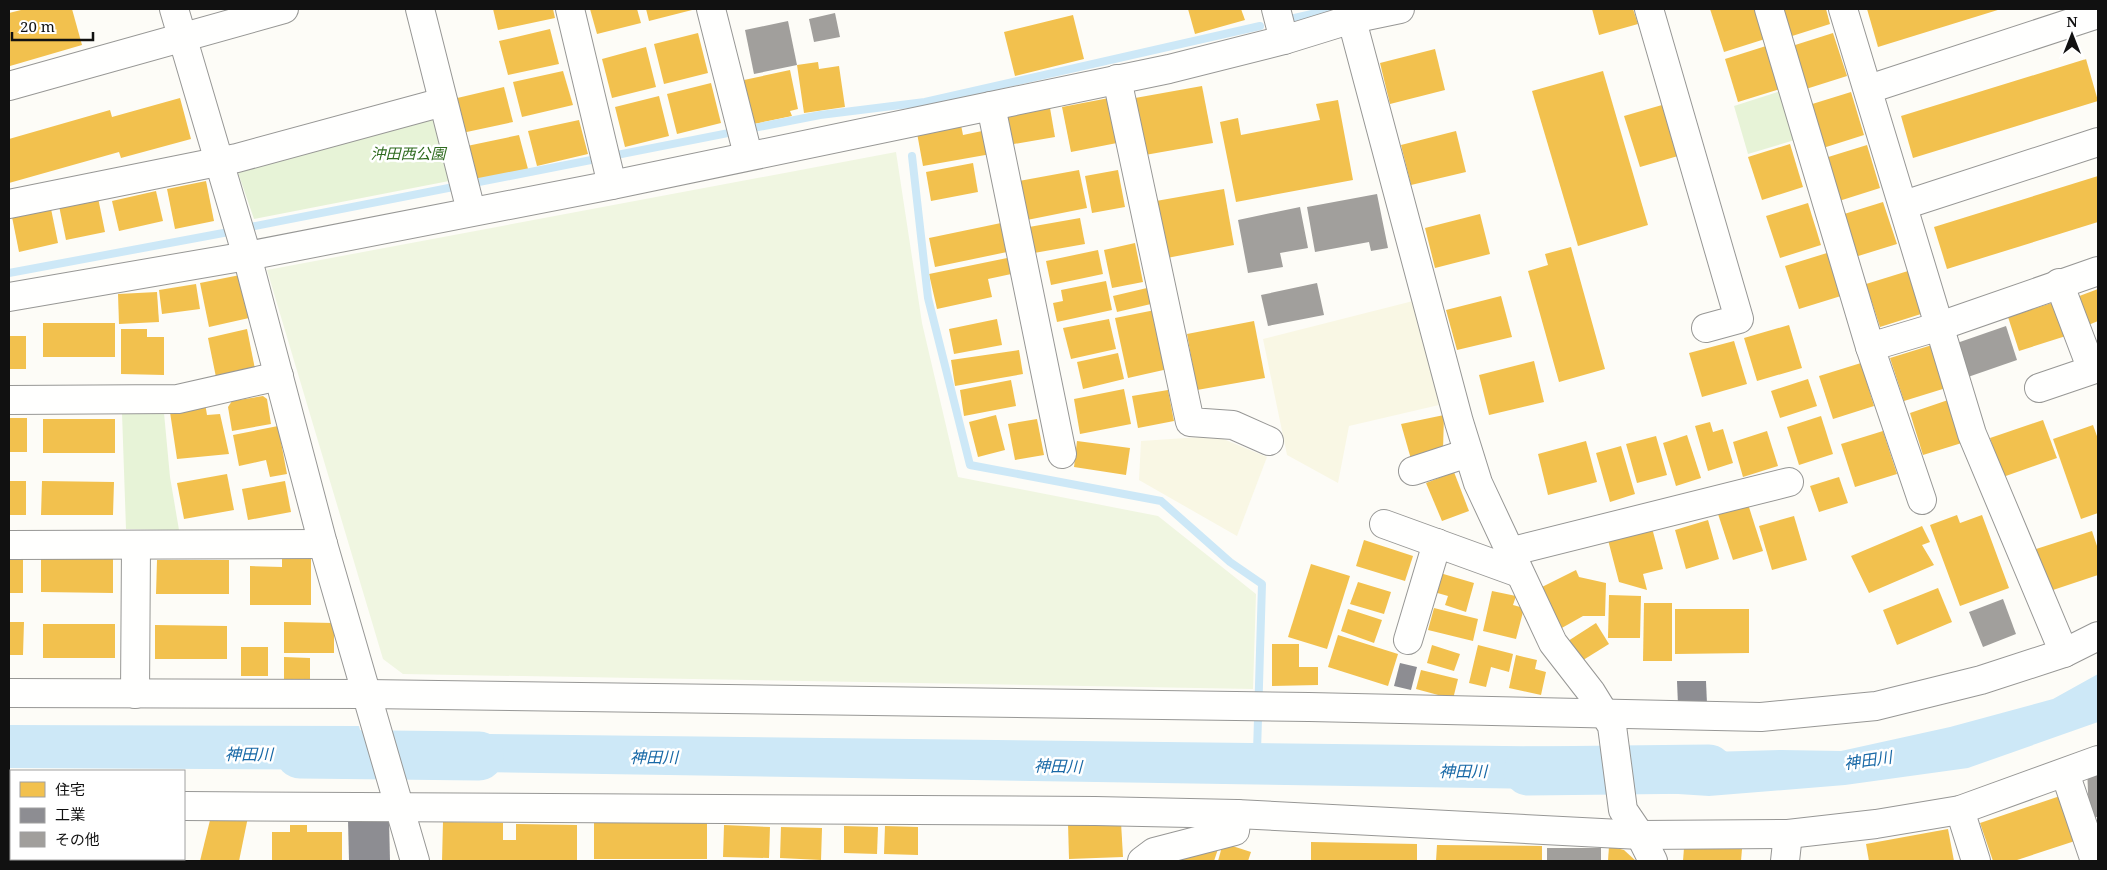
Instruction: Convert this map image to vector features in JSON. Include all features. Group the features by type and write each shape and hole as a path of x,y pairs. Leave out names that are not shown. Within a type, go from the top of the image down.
{"street":[{"path":"174,9 242,239 323,544 415,861"},
{"path":"9,86 284,9"},
{"path":"420,9 467,195"},
{"path":"570,9 608,167"},
{"path":"711,9 744,139"},
{"path":"1276,9 1284,40"},
{"path":"9,297 242,239 744,139 991,106 1284,40 1350,14 1400,9"},
{"path":"1650,9 1739,320 1706,328"},
{"path":"1769,9 1870,347 1922,500"},
{"path":"1843,9 1869,89 1972,434 2064,653"},
{"path":"1350,14 1478,483 1553,643 1609,721 1623,810 1640,835 1653,861"},
{"path":"1869,89 2098,14"},
{"path":"1117,79 1190,422 1232,425 1269,441"},
{"path":"9,204 220,162 443,102"},
{"path":"991,106 1062,454"},
{"path":"1904,205 2098,142"},
{"path":"1870,347 1940,326 2098,271"},
{"path":"2039,388 2092,370 2059,284"},
{"path":"9,400 178,399 279,376"},
{"path":"1413,471 1468,452"},
{"path":"1384,524 1437,543 1514,562 1789,482"},
{"path":"1408,640 1437,543"},
{"path":"9,545 323,544"},
{"path":"135,694 136,546"},
{"path":"9,693 1309,707 1609,721 1761,717 1876,706 1982,680 2064,653 2098,636"},
{"path":"185,806 397,802 1237,814 1640,835 1788,834 1876,824 1960,810 2098,760"},
{"path":"2065,773 2095,861"},
{"path":"1960,810 1976,861"},
{"path":"1142,861 1154,852 1235,831 1237,814"},
{"path":"1785,861 1788,834"}],"shaded area":[{"path":"1413,301 1439,405 1349,426 1338,483 1287,455 1263,339"},
{"path":"1216,436 1267,457 1237,536 1139,480 1141,441"}],"green space":[{"path":"1784,90 1798,139 1748,154 1734,106"},
{"name":"沖田西公園","path":"435,111 449,181 254,219 235,164"},
{"path":"896,152 922,323 958,477 1158,516 1256,594 1253,689 403,674 383,659 267,270"},
{"path":"122,413 164,413 170,477 179,530 126,529"}],"water":[{"path":"2098,674 2098,722 1968,768 1845,785 1709,796 1647,792 1637,754 1781,750 1841,751 1950,727 2053,699"},
{"path":"9,725 359,726 371,770 9,768"},
{"path":"406,733 1589,747 1598,790 416,771"}],"building: 住宅":[{"path":"25,9 72,9 82,45 10,66 9,13"},
{"path":"493,9 553,9 555,18 498,30"},
{"path":"590,9 637,9 641,23 597,34"},
{"path":"646,9 696,9 649,21"},
{"path":"1188,9 1241,9 1245,20 1195,34"},
{"path":"1592,9 1633,9 1638,24 1599,35"},
{"path":"1710,9 1756,9 1765,39 1724,52"},
{"path":"1780,9 1826,9 1830,24 1789,37"},
{"path":"1867,9 2001,9 1878,47"},
{"path":"1073,15 1084,59 1015,76 1004,32"},
{"path":"550,29 559,64 508,75 499,41"},
{"path":"698,33 708,73 664,84 654,44"},
{"path":"1833,33 1847,76 1806,89 1792,46"},
{"path":"1766,46 1780,89 1738,102 1725,59"},
{"path":"646,47 656,87 612,98 602,59"},
{"path":"1435,49 1445,90 1390,104 1380,63"},
{"path":"2086,59 2098,101 1913,158 1901,116"},
{"path":"818,62 819,69 839,66 845,107 804,113 797,65"},
{"path":"790,70 798,109 790,111 792,116 754,124 744,80"},
{"path":"563,71 573,105 522,117 513,82"},
{"path":"1603,71 1648,225 1578,246 1532,91"},
{"path":"711,83 721,123 677,134 667,94"},
{"path":"1202,86 1213,143 1145,155 1135,98"},
{"path":"504,87 513,122 462,133 453,99"},
{"path":"1851,92 1864,135 1823,148 1809,105"},
{"path":"659,96 669,136 625,147 615,107"},
{"path":"180,98 191,139 121,158 119,152 9,183 9,139 110,110 112,117"},
{"path":"1109,98 1117,143 1071,152 1062,107"},
{"path":"1338,100 1353,180 1236,202 1220,122 1238,118 1241,135 1320,120 1316,104"},
{"path":"1662,105 1678,156 1640,167 1624,116"},
{"path":"1050,108 1055,137 1008,145 1002,116"},
{"path":"579,120 588,154 537,166 528,131"},
{"path":"961,125 963,135 987,130 991,154 923,166 917,133"},
{"path":"1456,131 1466,172 1411,185 1401,145"},
{"path":"519,135 528,169 476,180 467,146"},
{"path":"1790,144 1803,187 1762,200 1748,157"},
{"path":"1867,145 1880,188 1839,201 1825,158"},
{"path":"973,163 978,192 931,201 926,172"},
{"path":"1079,170 1087,208 1027,220 1019,181"},
{"path":"1118,170 1125,207 1092,213 1085,176"},
{"path":"2098,176 2098,222 1947,269 1934,227"},
{"path":"206,181 214,221 175,229 167,189"},
{"path":"1224,189 1234,245 1167,258 1156,201"},
{"path":"156,191 163,221 119,231 112,201"},
{"path":"97,193 105,232 66,240 58,201"},
{"path":"1883,202 1897,244 1855,257 1841,215"},
{"path":"1808,203 1821,245 1780,258 1766,216"},
{"path":"50,204 58,243 19,252 11,212"},
{"path":"1480,214 1490,254 1435,268 1425,228"},
{"path":"1080,218 1085,244 1034,253 1029,227"},
{"path":"1001,223 1007,252 935,267 929,238"},
{"path":"1135,243 1143,282 1112,288 1104,250"},
{"path":"1571,247 1605,369 1559,382 1528,271 1548,265 1545,254"},
{"path":"1098,250 1103,274 1051,285 1046,261"},
{"path":"1827,253 1841,296 1799,309 1785,266"},
{"path":"1012,257 1016,273 988,279 992,297 937,309 929,274"},
{"path":"1908,271 1921,314 1880,327 1866,284"},
{"path":"240,275 249,318 209,327 200,283"},
{"path":"1106,281 1112,310 1057,322 1053,303 1063,301 1061,290"},
{"path":"196,284 200,309 162,314 159,290"},
{"path":"1147,288 1151,304 1117,312 1113,296"},
{"path":"2098,289 2098,321 2086,326 2074,298"},
{"path":"157,292 159,322 119,324 118,294"},
{"path":"1501,296 1512,337 1457,350 1446,310"},
{"path":"2058,301 2069,335 2019,351 2008,317"},
{"path":"1155,310 1168,369 1128,378 1115,318"},
{"path":"997,319 1002,345 954,354 949,329"},
{"path":"1109,319 1116,349 1071,359 1063,328"},
{"path":"1254,321 1265,378 1197,390 1187,334"},
{"path":"43,323 115,323 115,357 43,357"},
{"path":"1789,325 1802,368 1757,381 1744,338"},
{"path":"121,329 147,329 147,337 164,337 164,375 121,374"},
{"path":"247,329 256,374 217,382 208,338"},
{"path":"9,336 26,336 26,369 9,369"},
{"path":"1734,341 1747,384 1702,397 1689,353"},
{"path":"1932,345 1946,388 1904,401 1890,358"},
{"path":"1019,350 1023,374 955,386 951,360"},
{"path":"1118,353 1124,379 1083,389 1077,362"},
{"path":"1534,361 1544,402 1489,415 1479,375"},
{"path":"1861,363 1874,406 1833,419 1819,376"},
{"path":"1808,379 1817,406 1780,418 1771,391"},
{"path":"1011,380 1016,406 964,416 960,390"},
{"path":"1124,389 1131,424 1080,434 1074,399"},
{"path":"1168,390 1174,421 1138,428 1132,396"},
{"path":"263,396 267,399 271,424 232,431 228,407 232,401"},
{"path":"1951,399 1965,442 1923,455 1910,413"},
{"path":"205,403 207,415 220,414 229,454 177,459 170,412"},
{"path":"996,415 1005,450 978,457 969,422"},
{"path":"1444,415 1443,450 1411,459 1401,424"},
{"path":"1821,416 1833,454 1799,465 1787,427"},
{"path":"9,418 27,418 27,452 9,452"},
{"path":"43,419 115,419 115,453 43,453"},
{"path":"1037,419 1044,455 1015,460 1008,424"},
{"path":"2043,420 2057,458 2003,477 1990,438"},
{"path":"1710,422 1713,432 1723,429 1733,463 1708,471 1695,426"},
{"path":"2093,425 2098,439 2098,513 2081,519 2053,439"},
{"path":"278,426 287,474 270,477 266,460 239,466 233,435"},
{"path":"1767,431 1778,466 1743,477 1733,442"},
{"path":"1883,431 1897,474 1855,487 1841,444"},
{"path":"1687,435 1701,478 1676,486 1663,443"},
{"path":"1656,436 1667,475 1637,483 1626,444"},
{"path":"1077,441 1130,448 1126,475 1074,467"},
{"path":"1586,441 1597,482 1548,495 1538,454"},
{"path":"1621,446 1635,494 1610,502 1596,453"},
{"path":"1454,472 1469,511 1442,521 1426,483"},
{"path":"227,474 234,510 184,519 177,483"},
{"path":"1839,477 1848,503 1819,512 1810,486"},
{"path":"9,481 26,481 26,515 9,515"},
{"path":"42,481 114,482 113,515 41,515"},
{"path":"285,481 291,512 248,520 242,489"},
{"path":"1748,504 1763,551 1733,560 1718,514"},
{"path":"1957,515 1960,523 1982,515 2009,588 1960,606 1930,525"},
{"path":"1794,516 1807,560 1772,570 1759,526"},
{"path":"1708,520 1719,559 1686,569 1675,530"},
{"path":"1922,526 1930,542 1922,545 1934,565 1869,593 1851,556"},
{"path":"1652,528 1663,569 1643,574 1647,590 1619,582 1608,540"},
{"path":"2092,531 2098,549 2098,575 2047,592 2033,550"},
{"path":"1364,540 1413,556 1405,581 1356,566"},
{"path":"282,558 311,558 311,605 250,605 250,566 282,567"},
{"path":"9,559 23,559 23,593 9,593"},
{"path":"41,559 113,559 113,593 41,592"},
{"path":"157,560 229,560 229,594 156,594"},
{"path":"1311,564 1350,576 1327,649 1288,637"},
{"path":"1576,570 1579,577 1606,583 1605,616 1583,616 1560,629 1538,589"},
{"path":"1440,573 1474,583 1466,612 1445,605 1448,596 1434,592"},
{"path":"1358,582 1391,592 1384,614 1350,604"},
{"path":"1938,588 1952,622 1897,645 1883,610"},
{"path":"1492,591 1516,596 1513,605 1524,608 1516,639 1483,631"},
{"path":"1609,595 1641,596 1640,638 1608,638"},
{"path":"1644,603 1672,603 1672,661 1643,661"},
{"path":"1434,608 1478,619 1473,641 1428,630"},
{"path":"1348,609 1382,620 1374,643 1341,631"},
{"path":"1675,609 1749,609 1749,653 1675,654"},
{"path":"9,622 24,622 23,655 9,655"},
{"path":"284,622 334,623 334,653 284,653"},
{"path":"1596,623 1609,644 1580,662 1568,641"},
{"path":"43,624 115,624 115,658 43,658"},
{"path":"155,625 227,626 227,659 155,659"},
{"path":"1338,635 1398,654 1388,686 1328,667"},
{"path":"1272,644 1299,644 1299,667 1318,667 1318,685 1272,686"},
{"path":"1432,645 1460,654 1454,671 1427,663"},
{"path":"1478,645 1513,654 1509,672 1491,667 1486,687 1469,683"},
{"path":"241,647 268,647 268,676 241,676"},
{"path":"1516,655 1537,660 1535,669 1546,672 1541,695 1509,688"},
{"path":"284,657 310,658 310,682 284,681"},
{"path":"1421,670 1458,679 1453,699 1416,689"},
{"path":"2063,795 2078,840 2014,861 1993,861 1980,823"},
{"path":"211,816 248,817 239,861 200,861"},
{"path":"443,822 503,823 503,840 516,840 516,824 577,825 577,861 442,861"},
{"path":"1121,822 1123,857 1069,859 1068,823"},
{"path":"594,823 707,823 707,859 594,859"},
{"path":"290,825 307,825 307,832 342,832 342,861 272,861 272,832 290,832"},
{"path":"724,825 770,827 769,858 723,857"},
{"path":"844,826 878,827 877,854 844,853"},
{"path":"885,826 918,827 918,855 884,854"},
{"path":"781,827 822,828 821,860 780,858"},
{"path":"1948,829 1954,861 1869,861 1866,844"},
{"path":"1311,842 1417,844 1417,861 1311,861"},
{"path":"1223,843 1251,852 1248,861 1218,861"},
{"path":"1437,845 1542,846 1542,861 1436,861"},
{"path":"1609,846 1624,850 1636,861 1608,861"},
{"path":"1684,848 1742,849 1741,861 1683,861"},
{"path":"1218,849 1214,861 1177,861 1179,856"}],"building: 工業":[{"path":"1400,663 1417,667 1411,690 1394,686"},
{"path":"1677,681 1706,681 1707,704 1678,705"},
{"path":"389,819 390,861 349,861 348,820"}],"building: その他":[{"path":"835,13 840,37 814,42 809,19"},
{"path":"788,21 797,65 754,74 745,30"},
{"path":"1377,194 1388,248 1371,251 1369,242 1315,252 1307,207"},
{"path":"1300,207 1308,248 1280,253 1283,267 1248,273 1238,220"},
{"path":"1317,283 1324,315 1268,326 1261,295"},
{"path":"2006,326 2017,360 1968,377 1957,343"},
{"path":"2003,599 2016,634 1983,647 1969,612"},
{"path":"2087,767 2098,767 2098,817 2089,817"},
{"path":"1547,848 1601,848 1601,861 1547,861"}],"waterway":[{"path":"1290,19 1334,9"},
{"path":"245,228 820,115 925,102 1260,26"},
{"path":"912,156 928,298 970,465 1161,501 1230,562 1262,584 1257,752"},
{"path":"9,273 234,231"},
{"name":"神田川","path":"300,754 479,756"},
{"name":"神田川","path":"1528,771 1709,769"}]}
